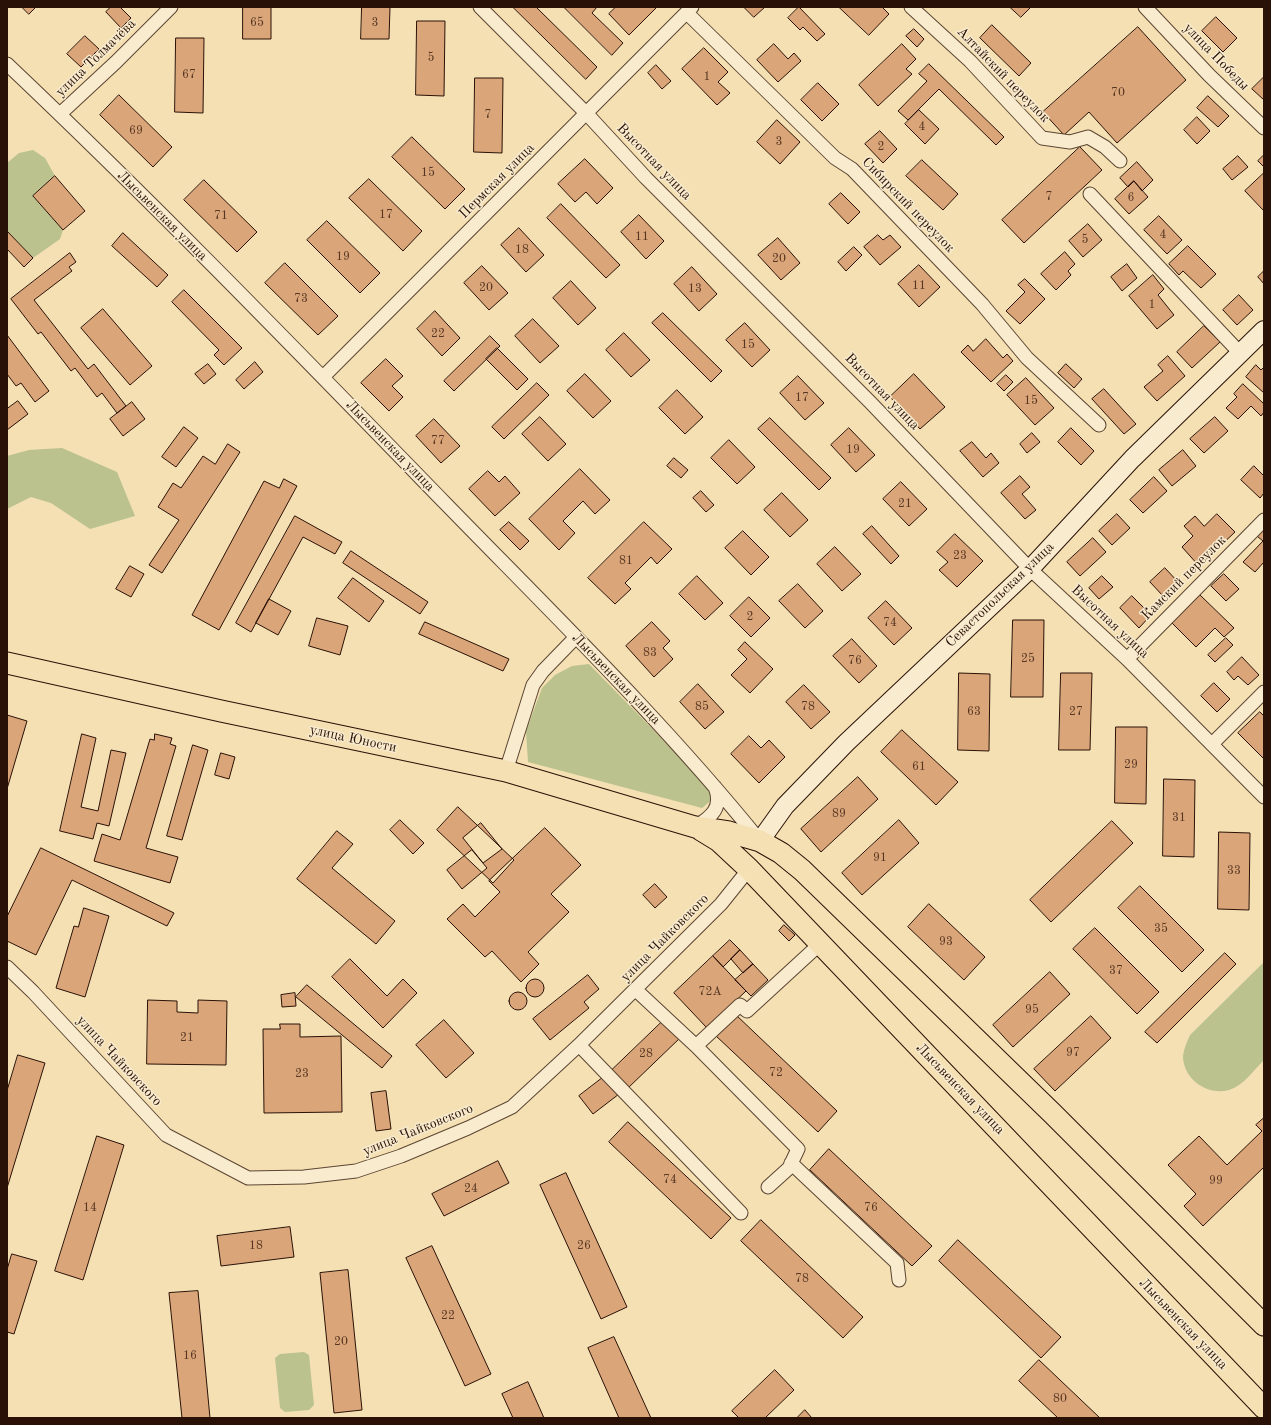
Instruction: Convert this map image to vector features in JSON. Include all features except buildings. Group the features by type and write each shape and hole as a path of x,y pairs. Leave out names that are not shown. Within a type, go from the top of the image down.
{"main road":[{"name":"улица Юности","path":"7,663 221,711 506,771 695,827"},
{"name":"Лысьвенская улица","path":"695,827 729,832 760,841 781,853 802,870 1052,1113 1264,1325"},
{"name":"Лысьвенская улица","path":"695,827 719,841 749,869 1264,1408"},
{"name":"Севастопольская улица","path":"749,869 760,841"}],"street":[{"name":"улица Толмачёва","path":"60,114 116,62 171,7"},
{"name":"Высотная улица","path":"480,7 587,114 646,178 870,402 1030,569 1127,659 1264,797"},
{"name":"Алтайский переулок","path":"911,7 970,62 1042,138 1070,142 1088,137 1105,147 1120,161"},
{"name":"улица Победы","path":"1145,7 1209,75 1264,128"},
{"name":"Пермская улица","path":"323,377 690,10"},
{"name":"Сибирский переулок","path":"690,10 835,158 852,169 982,304 1027,358 1099,425"},
{"name":"Лысьвенская улица","path":"7,64 60,114 323,377 576,637 660,725 715,786 760,841"},
{"path":"1090,194 1240,352"},
{"name":"Севастопольская улица","path":"760,841 785,806 846,743 1030,569 1132,459 1264,330"},
{"name":"Камский переулок","path":"1127,659 1264,520"},
{"path":"506,771 519,725 533,685 543,671 576,637"},
{"path":"1212,744 1264,692"},
{"path":"695,827 712,814 717,806 719,797 715,786"},
{"name":"улица Чайковского","path":"7,967 33,992 166,1136 248,1178 304,1177 356,1171 401,1156 468,1128 512,1107 636,990 721,904 749,869"},
{"path":"696,1046 740,1005 746,1011 821,943"},
{"path":"636,990 696,1046 798,1149 791,1163 768,1187"},
{"path":"579,1045 741,1213"},
{"path":"791,1163 897,1263 899,1280"}],"green space":[{"path":"33,150 45,158 55,176 33,196 63,230 60,239 33,258 7,231 7,163 19,153"},
{"path":"62,448 117,472 135,516 90,529 51,503 31,497 7,509 7,456 29,450"},
{"path":"589,664 710,788 713,799 702,808 528,762 526,731 542,688 555,675 572,666"},
{"path":"1264,962 1264,1060 1244,1081 1234,1088 1221,1091 1205,1088 1192,1078 1187,1072 1184,1064 1183,1053 1190,1035"},
{"path":"304,1352 309,1355 314,1405 309,1410 285,1412 280,1408 275,1358 280,1354"}]}
